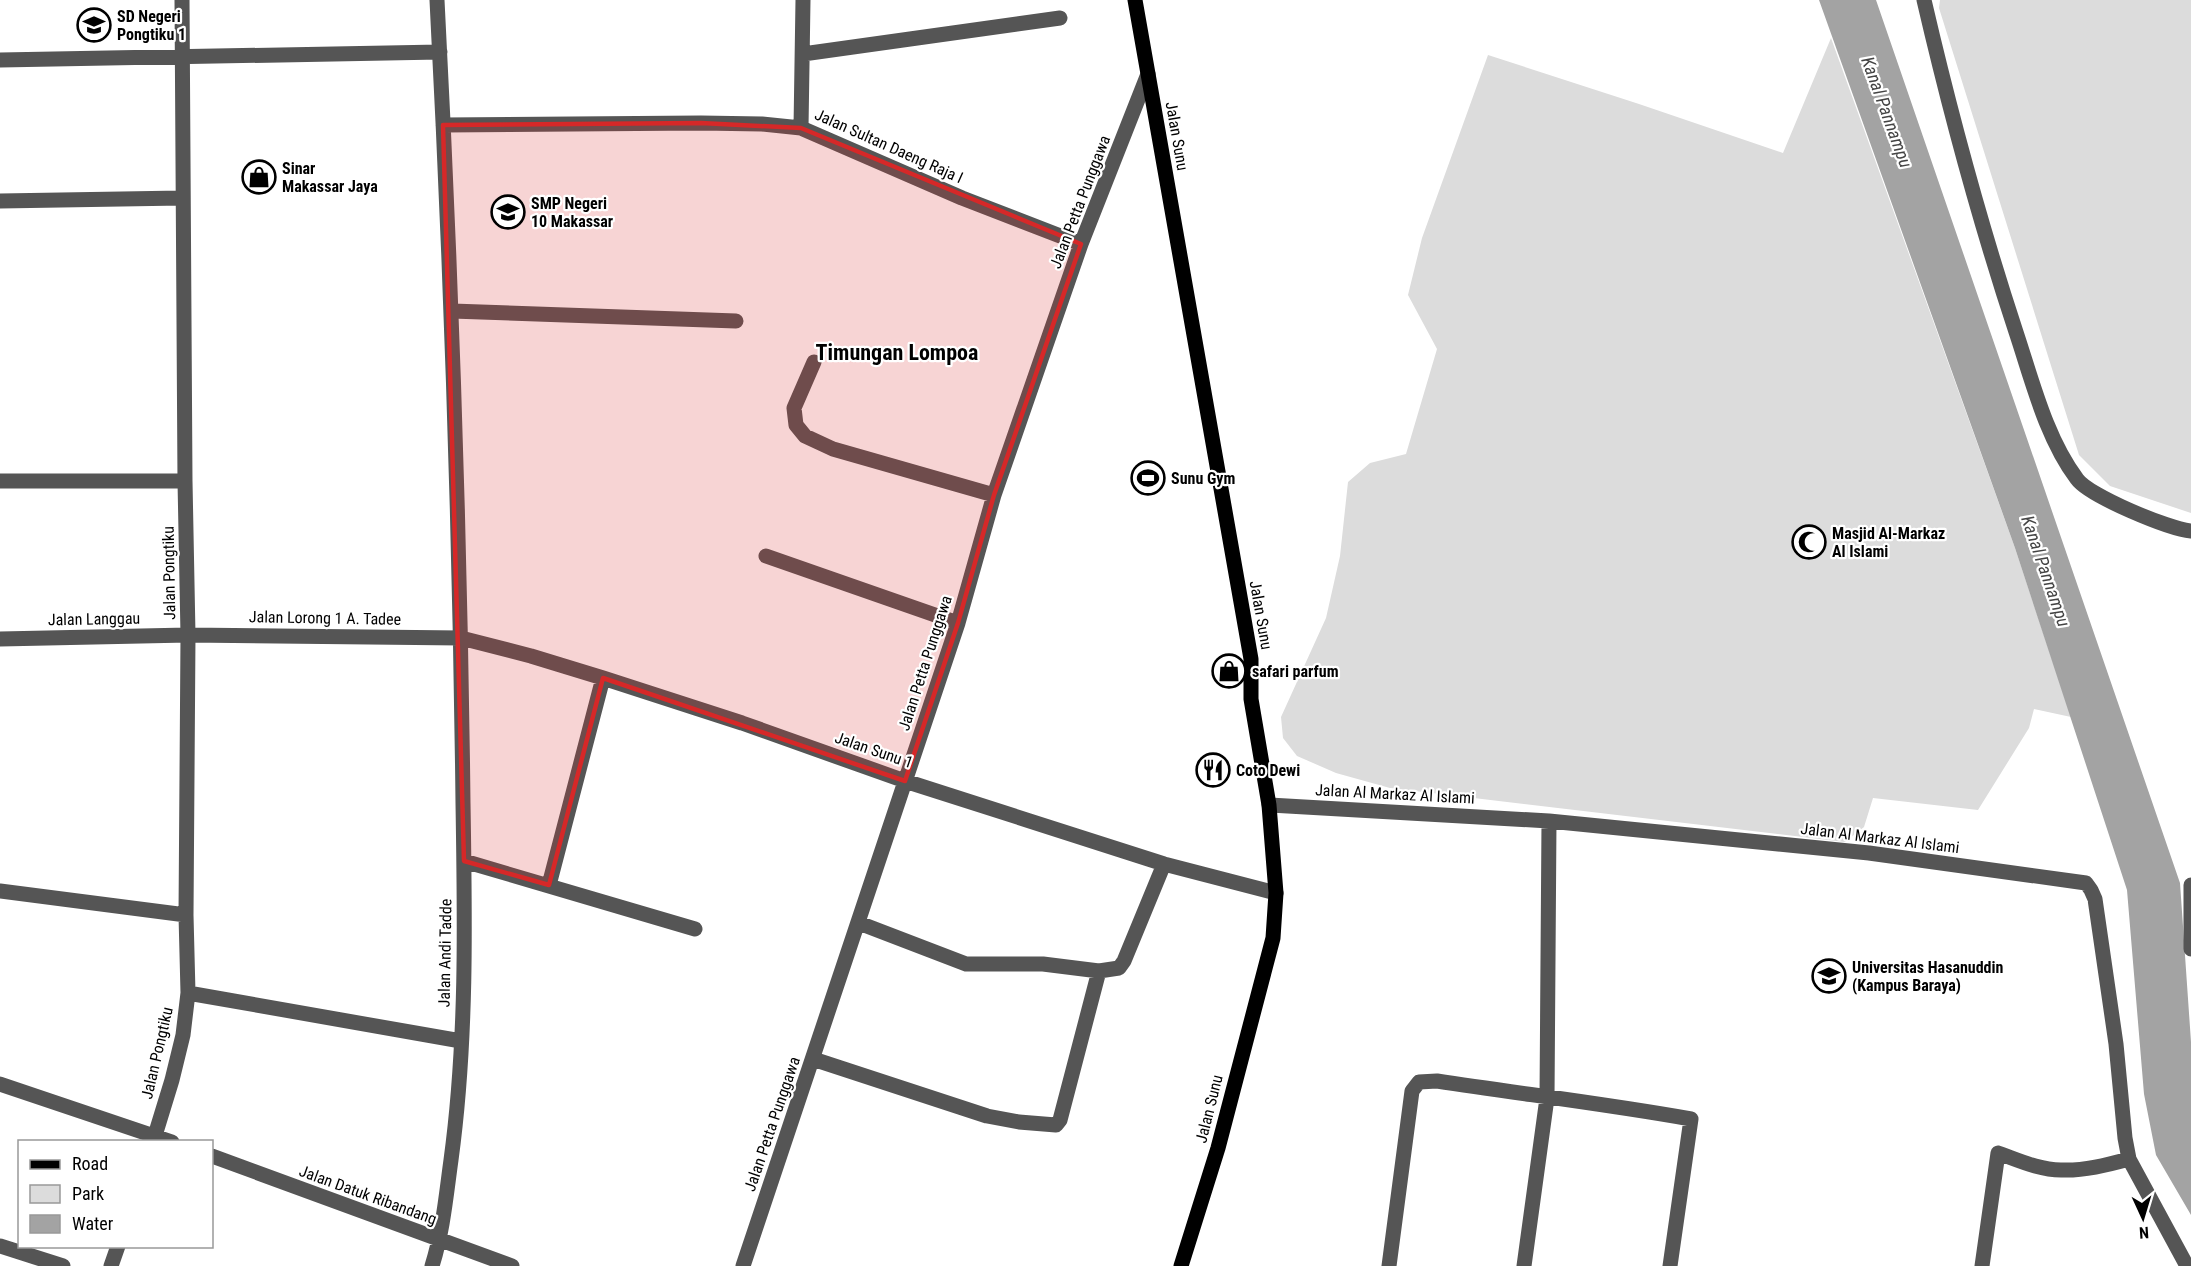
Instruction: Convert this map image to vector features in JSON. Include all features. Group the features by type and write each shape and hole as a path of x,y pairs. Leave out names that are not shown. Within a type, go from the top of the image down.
{"main road":[{"name":"Jalan Sunu","path":"1135,0 1251,659 1251,699 1269,805 1276,893 1273,938 1218,1148 1181,1266"}],"street":[{"name":"Jalan Pongtiku","path":"154,1138 180,1046 188,993 186,915 188,635 182,198 184,56 182,0"},
{"name":"Jalan Andi Tadde","path":"432,1266 440,1241 458,1106 464,861 461,638 452,311 437,0"},
{"name":"Jalan Sultan Daeng Raja I","path":"803,0 801,128 962,198 1081,244"},
{"path":"1924,0 1967,173 1991,258 2028,369 2061,454 2078,481 2117,505 2159,522 2191,531"},
{"path":"803,54 1060,18"},
{"path":"0,60 440,52"},
{"name":"Jalan Petta Punggawa","path":"743,1266 958,623 994,495 1081,244 1148,74"},
{"path":"443,125 701,123 762,124 801,128"},
{"path":"0,201 182,198"},
{"path":"452,311 736,321"},
{"path":"814,362 794,408 796,425 805,436 833,449 994,495"},
{"path":"0,481 185,482"},
{"path":"766,556 958,623"},
{"name":"Jalan Lorong 1 A. Tadee","path":"188,635 461,638"},
{"name":"Jalan Langgau","path":"0,639 188,635"},
{"name":"Jalan Sunu 1","path":"461,638 603,678 742,723 905,781 1164,864 1276,893"},
{"path":"549,885 603,678"},
{"name":"Jalan Al Markaz Al Islami","path":"1269,805 1550,821 1869,853 2086,884 2095,899 2116,1044 2129,1159 2187,1266"},
{"path":"1524,1266 1547,1098 1550,821"},
{"path":"464,861 695,929"},
{"path":"859,923 966,964 1043,964 1099,972 1119,968 1124,962 1164,864"},
{"path":"2191,885 2191,949"},
{"path":"0,891 186,915"},
{"path":"813,1059 987,1116 1019,1122 1056,1125 1060,1120 1099,972"},
{"path":"188,993 461,1041"},
{"path":"1389,1266 1412,1091 1419,1082 1437,1081 1547,1098 1626,1107 1691,1119 1670,1266"},
{"path":"0,1084 154,1138"},
{"path":"1982,1266 1998,1152 2027,1163 2059,1171 2092,1169 2129,1159"},
{"name":"Jalan Datuk Ribandang","path":"213,1156 512,1266"},
{"path":"0,1246 63,1266"},
{"path":"111,1266 117,1248"}],"highlighted area":[{"path":"701,123 801,128 1081,244 994,495 958,623 905,781 603,678 549,885 464,861 443,125"}],"green space":[{"path":"1940,0 2191,0 2191,513 2110,486 2079,455 1939,8"},
{"path":"1831,38 2015,548 2071,717 2034,709 2029,728 1978,810 1873,798 1864,827 1845,842 1390,788 1336,773 1297,756 1283,738 1281,717 1326,618 1340,556 1348,482 1370,463 1406,454 1437,349 1408,295 1422,238 1488,55 1783,153"}],"water":[{"name":"Kanal Pannampu","path":"1819,0 1876,0 2180,883 2191,1042 2191,1215 2156,1155 2144,1094 2127,890 2015,548"}],"place":[{"name":"SD Negeri Pongtiku 1","path":"94,25"},
{"name":"Sinar Makassar Jaya","path":"259,177"},
{"name":"SMP Negeri 10 Makassar","path":"508,212"},
{"name":"Sunu Gym","path":"1148,478"},
{"name":"Masjid Al-Markaz Al Islami","path":"1809,542"},
{"name":"safari parfum","path":"1229,671"},
{"name":"Coto Dewi","path":"1213,770"},
{"name":"Universitas Hasanuddin (Kampus Baraya)","path":"1829,976"}],"district":[{"name":"Timungan Lompoa","path":"897,352"}]}
